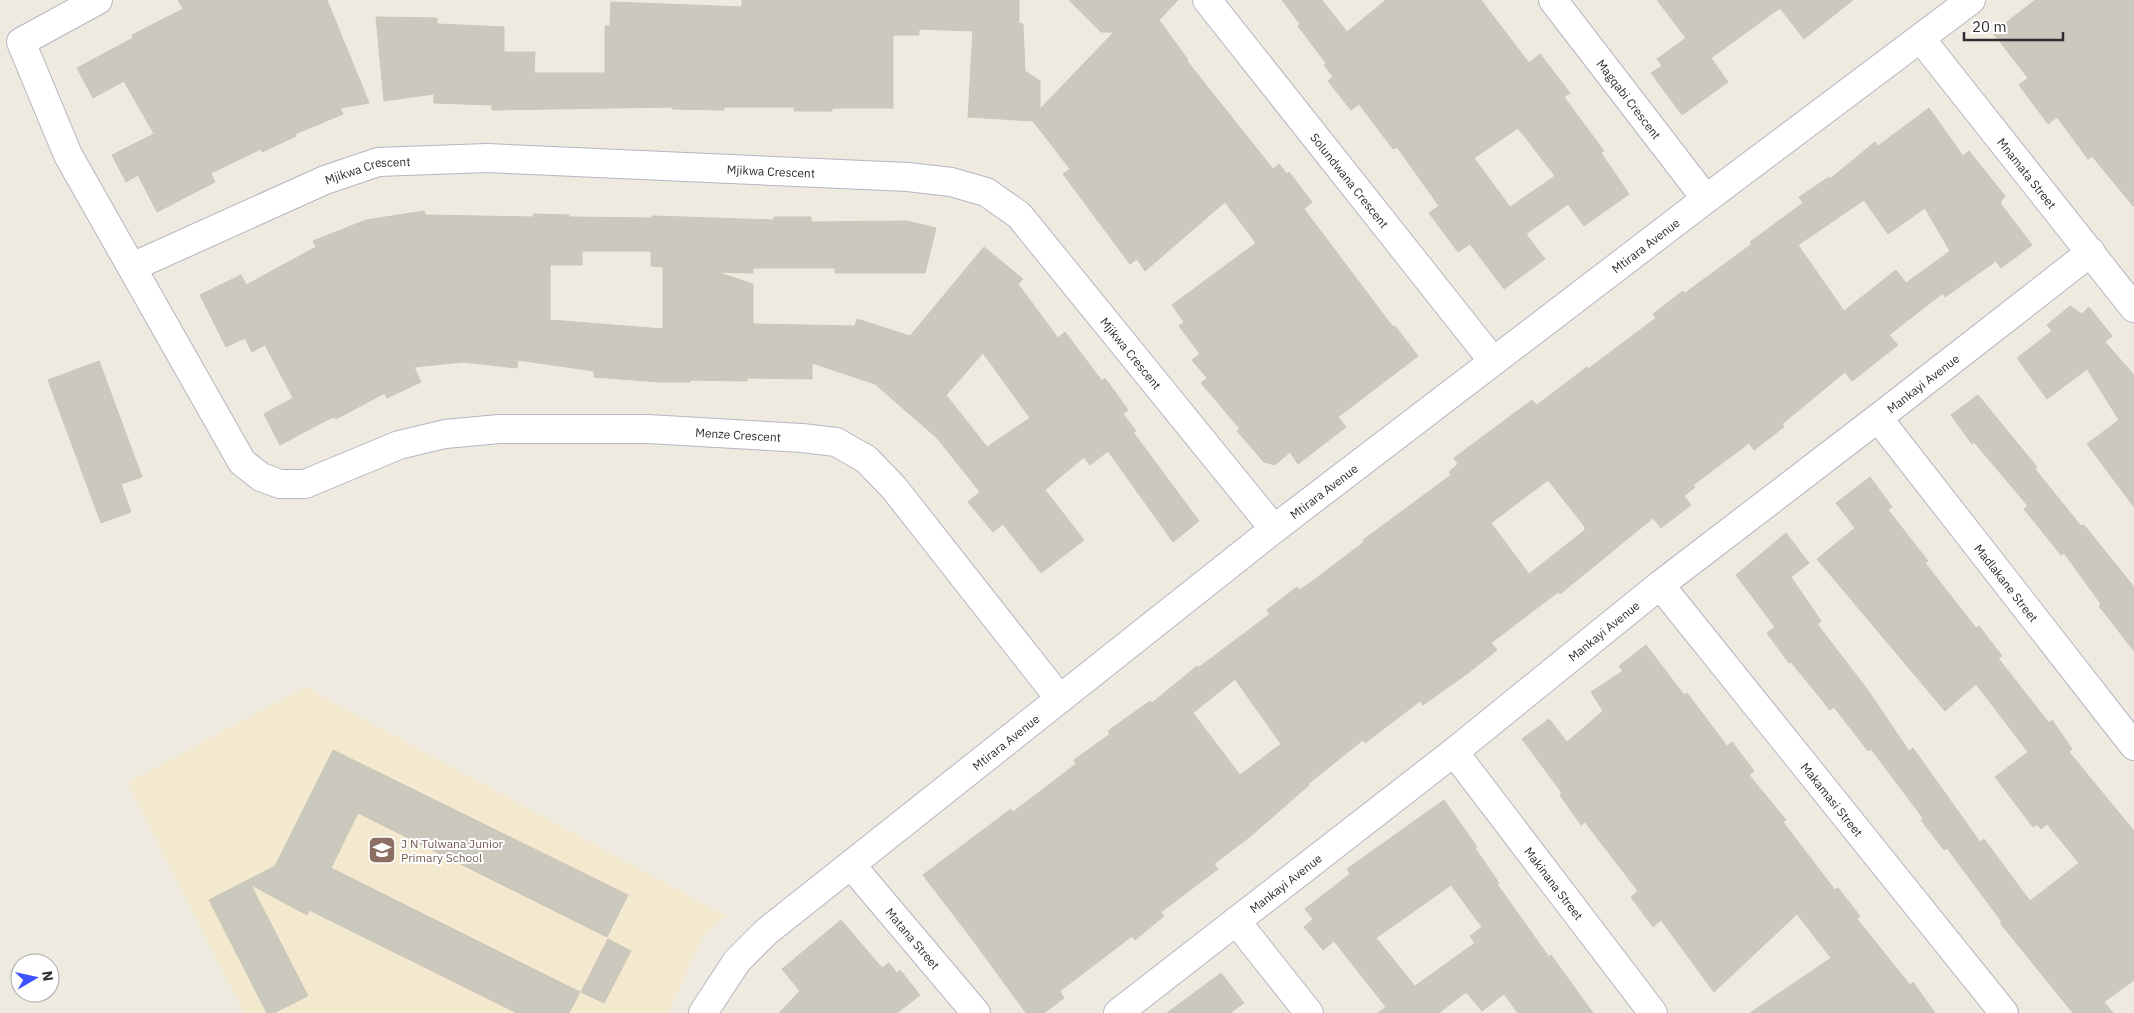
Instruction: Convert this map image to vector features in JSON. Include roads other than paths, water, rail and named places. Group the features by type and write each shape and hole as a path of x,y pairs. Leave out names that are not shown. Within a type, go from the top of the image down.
{"street":[{"path":"98,0 21,42 68,155 132,267"},
{"name":"Solundwana Crescent","path":"1207,0 1493,360"},
{"name":"Magqabi Crescent","path":"1553,0 1706,199"},
{"name":"Mtirara Avenue","path":"703,1013 737,961 766,932 1274,529 1493,360 1971,0"},
{"name":"Mnamata Street","path":"1920,38 2134,308"},
{"name":"Mjikwa Crescent","path":"132,267 324,180 378,162 487,158 908,177 951,182 986,192 1018,215 1274,529"},
{"name":"Mankayi Avenue","path":"1118,1013 1454,752 1660,585 2091,252"},
{"name":"Menze Crescent","path":"132,267 242,462 261,477 280,484 305,484 399,445 445,434 499,429 648,429 802,438 836,442 866,459 894,488 1060,699"},
{"name":"Madlakane Street","path":"1878,418 2134,746"},
{"name":"Makamasi Street","path":"1660,585 2004,1013"},
{"name":"Makinana Street","path":"1454,752 1653,1013"},
{"name":"Matana Street","path":"851,865 976,1013"},
{"path":"1236,921 1308,1013"}],"place":[{"name":"J N Tulwana Junior Primary School","path":"382,850"}]}
